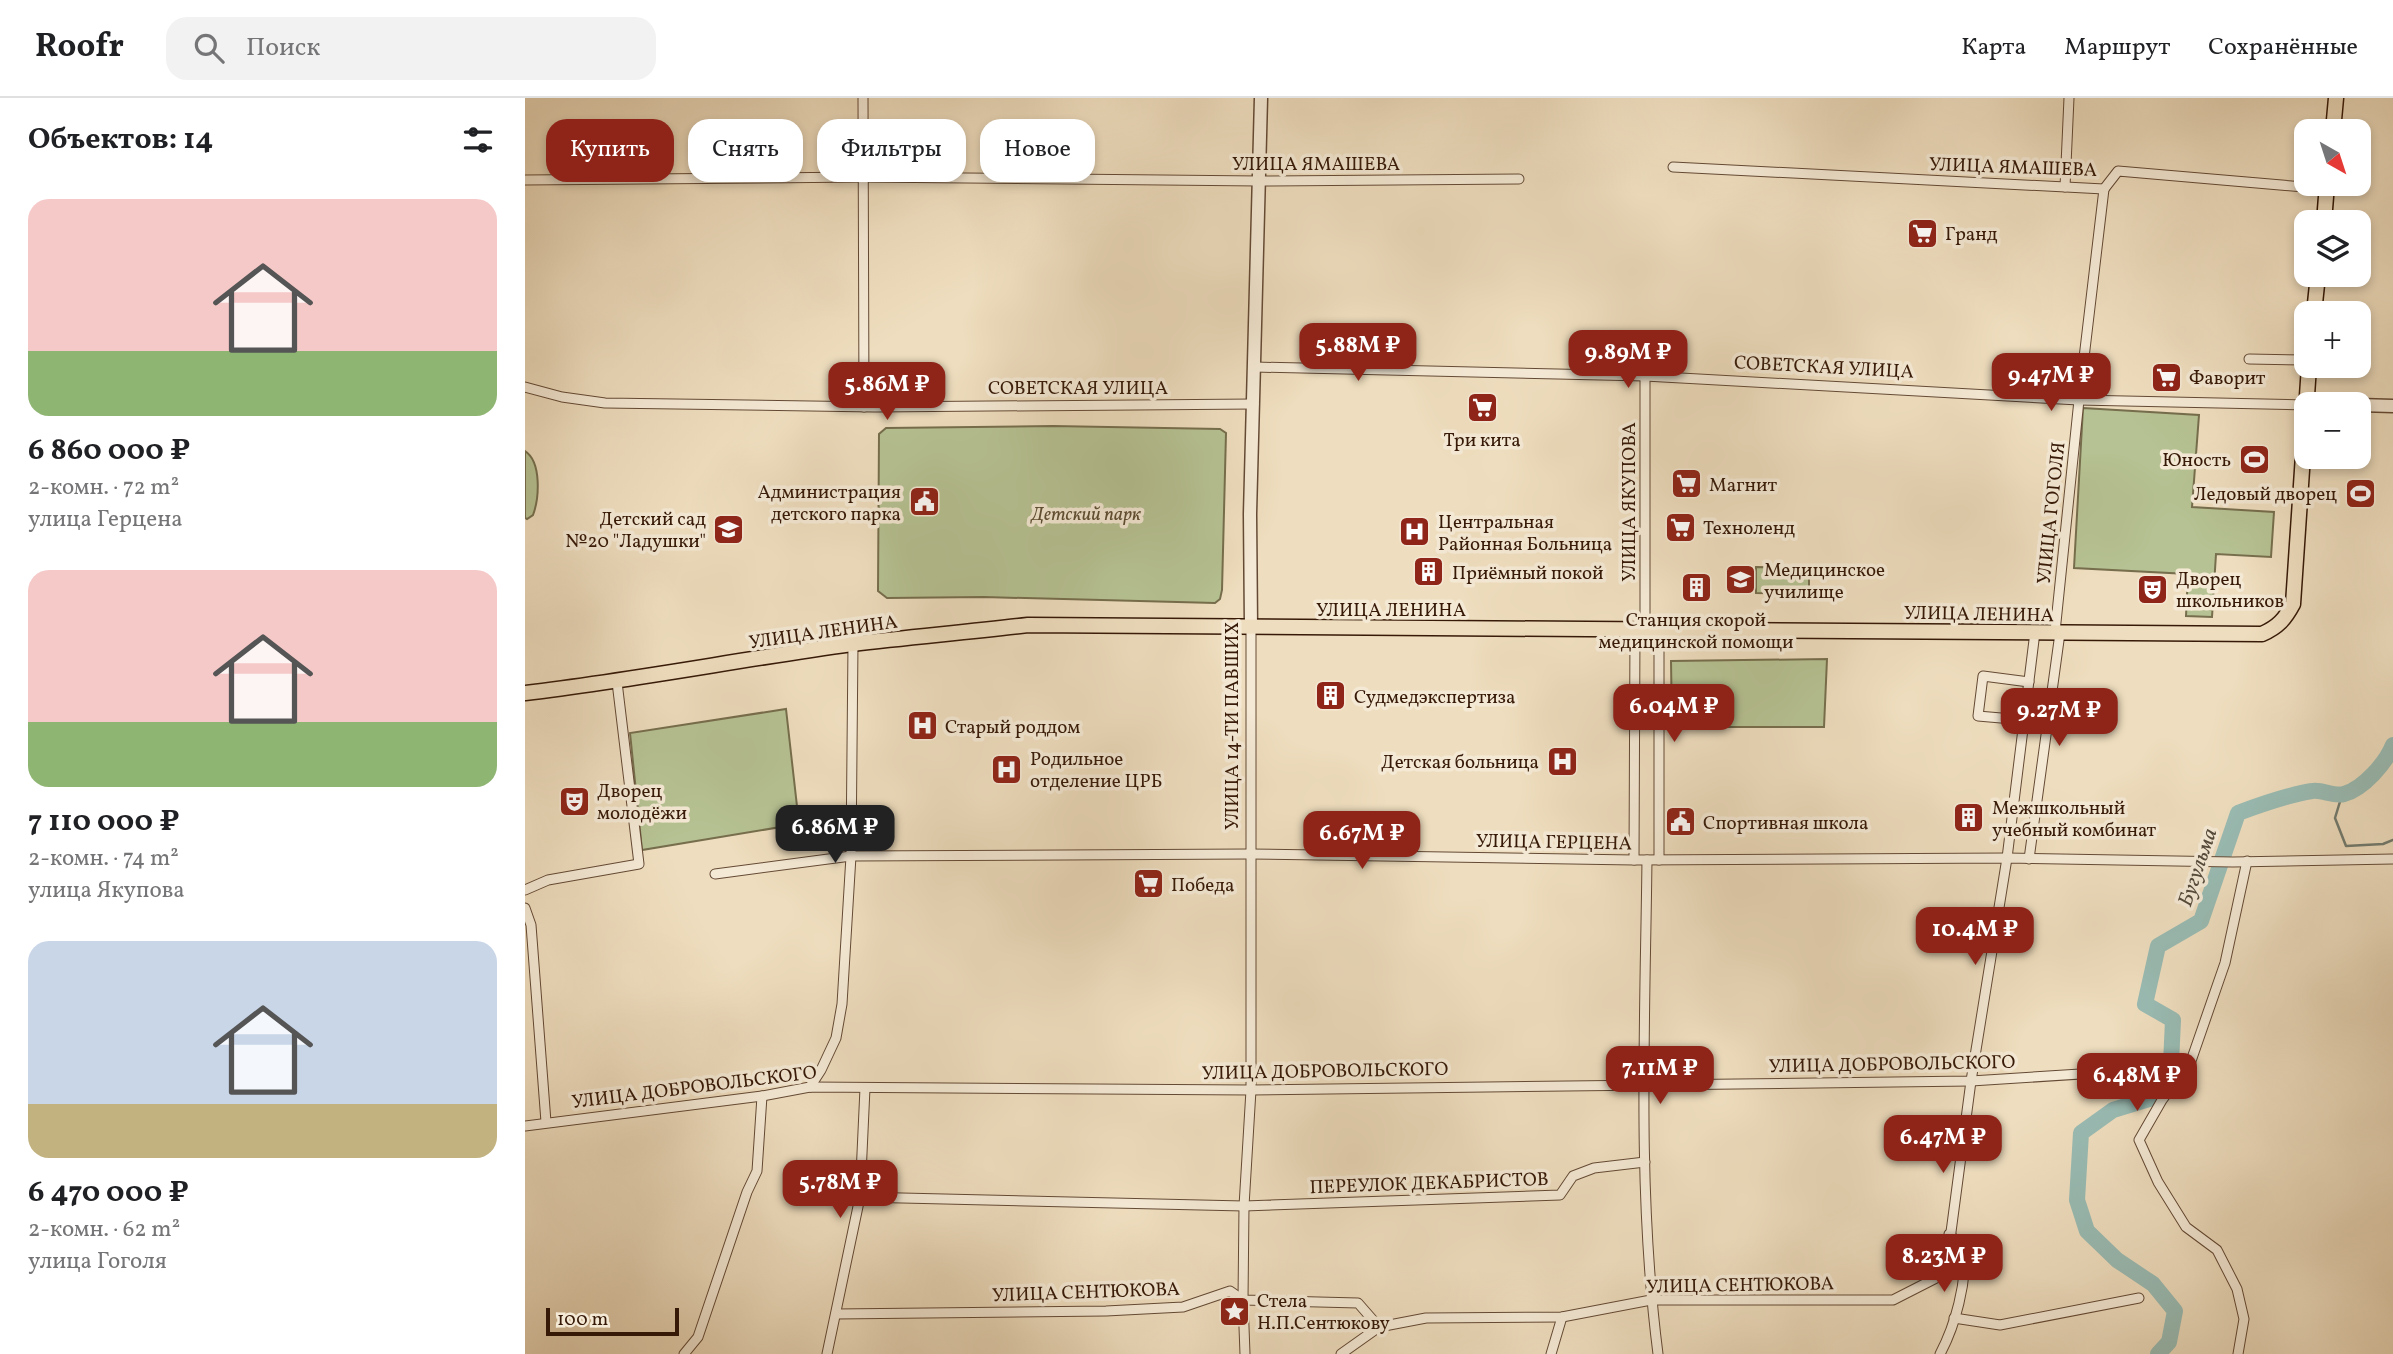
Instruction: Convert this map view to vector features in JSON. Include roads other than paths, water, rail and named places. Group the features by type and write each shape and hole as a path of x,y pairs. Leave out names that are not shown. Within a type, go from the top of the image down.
{"main road":[{"path":"2334,119 2336,98"},
{"name":"УЛИЦА ЛЕНИНА","path":"525,693 617,682 853,644 1028,625 2262,634 2277,627 2293,604 2302,469"}],"street":[{"path":"863,98 863,119"},
{"name":"УЛИЦА 14-ТИ ПАВШИХ","path":"1245,1354 1244,1206 1251,1090 1250,514 1261,98"},
{"path":"2065,187 2069,98"},
{"name":"УЛИЦА ЯМАШЕВА","path":"1673,167 2105,189 2118,172 2294,184"},
{"name":"УЛИЦА ЯМАШЕВА","path":"525,180 817,177"},
{"name":"УЛИЦА ЯМАШЕВА","path":"966,178 1519,180"},
{"path":"863,182 864,407"},
{"name":"УЛИЦА ГОГОЛЯ","path":"2029,859 2058,633 2079,400 2105,189"},
{"path":"2249,359 2294,360"},
{"name":"СОВЕТСКАЯ УЛИЦА","path":"1255,367 1645,376 2079,400 2294,404"},
{"name":"УЛИЦА ЯКУПОВА","path":"1645,376 1646,629"},
{"name":"СОВЕТСКАЯ УЛИЦА","path":"525,387 562,397 605,403 864,407 1254,404"},
{"path":"2371,405 2393,406"},
{"path":"1646,629 1659,860"},
{"path":"1634,860 1646,629"},
{"path":"1940,1354 1950,1335 1966,1268 1965,1249 1949,1234 2007,858 2035,632"},
{"path":"810,1087 836,1038 842,1004 851,856 853,644"},
{"path":"2024,720 1978,716 1983,676 2029,682"},
{"path":"525,890 548,880 639,864 617,682"},
{"name":"УЛИЦА ГЕРЦЕНА","path":"715,874 851,856 1249,854 1634,860 2007,858 2213,862 2393,859"},
{"path":"1647,860 1645,1162 1651,1300 1658,1354"},
{"path":"2238,1354 2243,1319 2237,1289 2217,1250 2186,1227 2158,1182 2139,1140 2162,1100 2191,1061 2225,963 2247,861"},
{"path":"525,908 531,925 546,1122"},
{"name":"УЛИЦА ДОБРОВОЛЬСКОГО","path":"525,1126 762,1096 810,1087 1251,1090 1971,1081 2128,1071"},
{"path":"827,1354 860,1197 865,1088"},
{"path":"684,1354 698,1337 747,1192 757,1171 762,1096"},
{"name":"ПЕРЕУЛОК ДЕКАБРИСТОВ","path":"1244,1206 1560,1195 1573,1176 1594,1168 1645,1162"},
{"path":"860,1197 1244,1206"},
{"name":"УЛИЦА СЕНТЮКОВА","path":"836,1314 1106,1311 1183,1307 1230,1291 1243,1300 1358,1303 1379,1327 1426,1318 1562,1317 1651,1300 1893,1300 1943,1275 1949,1234"},
{"path":"1954,1318 2000,1325 2139,1298"},
{"path":"1551,1354 1562,1317"},
{"path":"1341,1354 1379,1327"}],"waterway":[{"name":"Бугульма","path":"2158,1354 2169,1342 2175,1311 2153,1284 2117,1260 2087,1231 2077,1200 2081,1133 2113,1110 2149,1099 2171,1064 2173,1020 2145,1004 2158,946 2201,921 2238,813 2303,793 2316,791 2340,795 2351,791 2373,774 2393,745"},
{"path":"2342,795 2335,818 2346,846 2383,844 2393,840"}],"place":[{"name":"Гранд","path":"1922,233"},
{"name":"Фаворит","path":"2166,377"},
{"name":"Три кита","path":"1482,408"},
{"name":"Юность","path":"2254,459"},
{"name":"Магнит","path":"1686,484"},
{"name":"Ледовый дворец","path":"2360,493"},
{"name":"Администрация детского парка","path":"924,502"},
{"name":"Техноленд","path":"1680,527"},
{"name":"Детский сад №20 \"Ладушки\"","path":"729,529"},
{"name":"Центральная Районная Больница","path":"1415,532"},
{"name":"Приёмный покой","path":"1429,572"},
{"name":"Медицинское училище","path":"1741,580"},
{"name":"Станция скорой медицинской помощи","path":"1696,588"},
{"name":"Дворец школьников","path":"2153,589"},
{"name":"Судмедэкспертиза","path":"1331,696"},
{"name":"Старый роддом","path":"922,726"},
{"name":"Детская больница","path":"1562,761"},
{"name":"Родильное отделение ЦРБ","path":"1007,769"},
{"name":"Дворец молодёжи","path":"574,801"},
{"name":"Межшкольный учебный комбинат","path":"1969,818"},
{"name":"Спортивная школа","path":"1680,822"},
{"name":"Победа","path":"1148,884"},
{"name":"Стела Н.П.Сентюкову","path":"1234,1311"}],"park label":[{"name":"Детский парк","path":"1086,513"}]}
